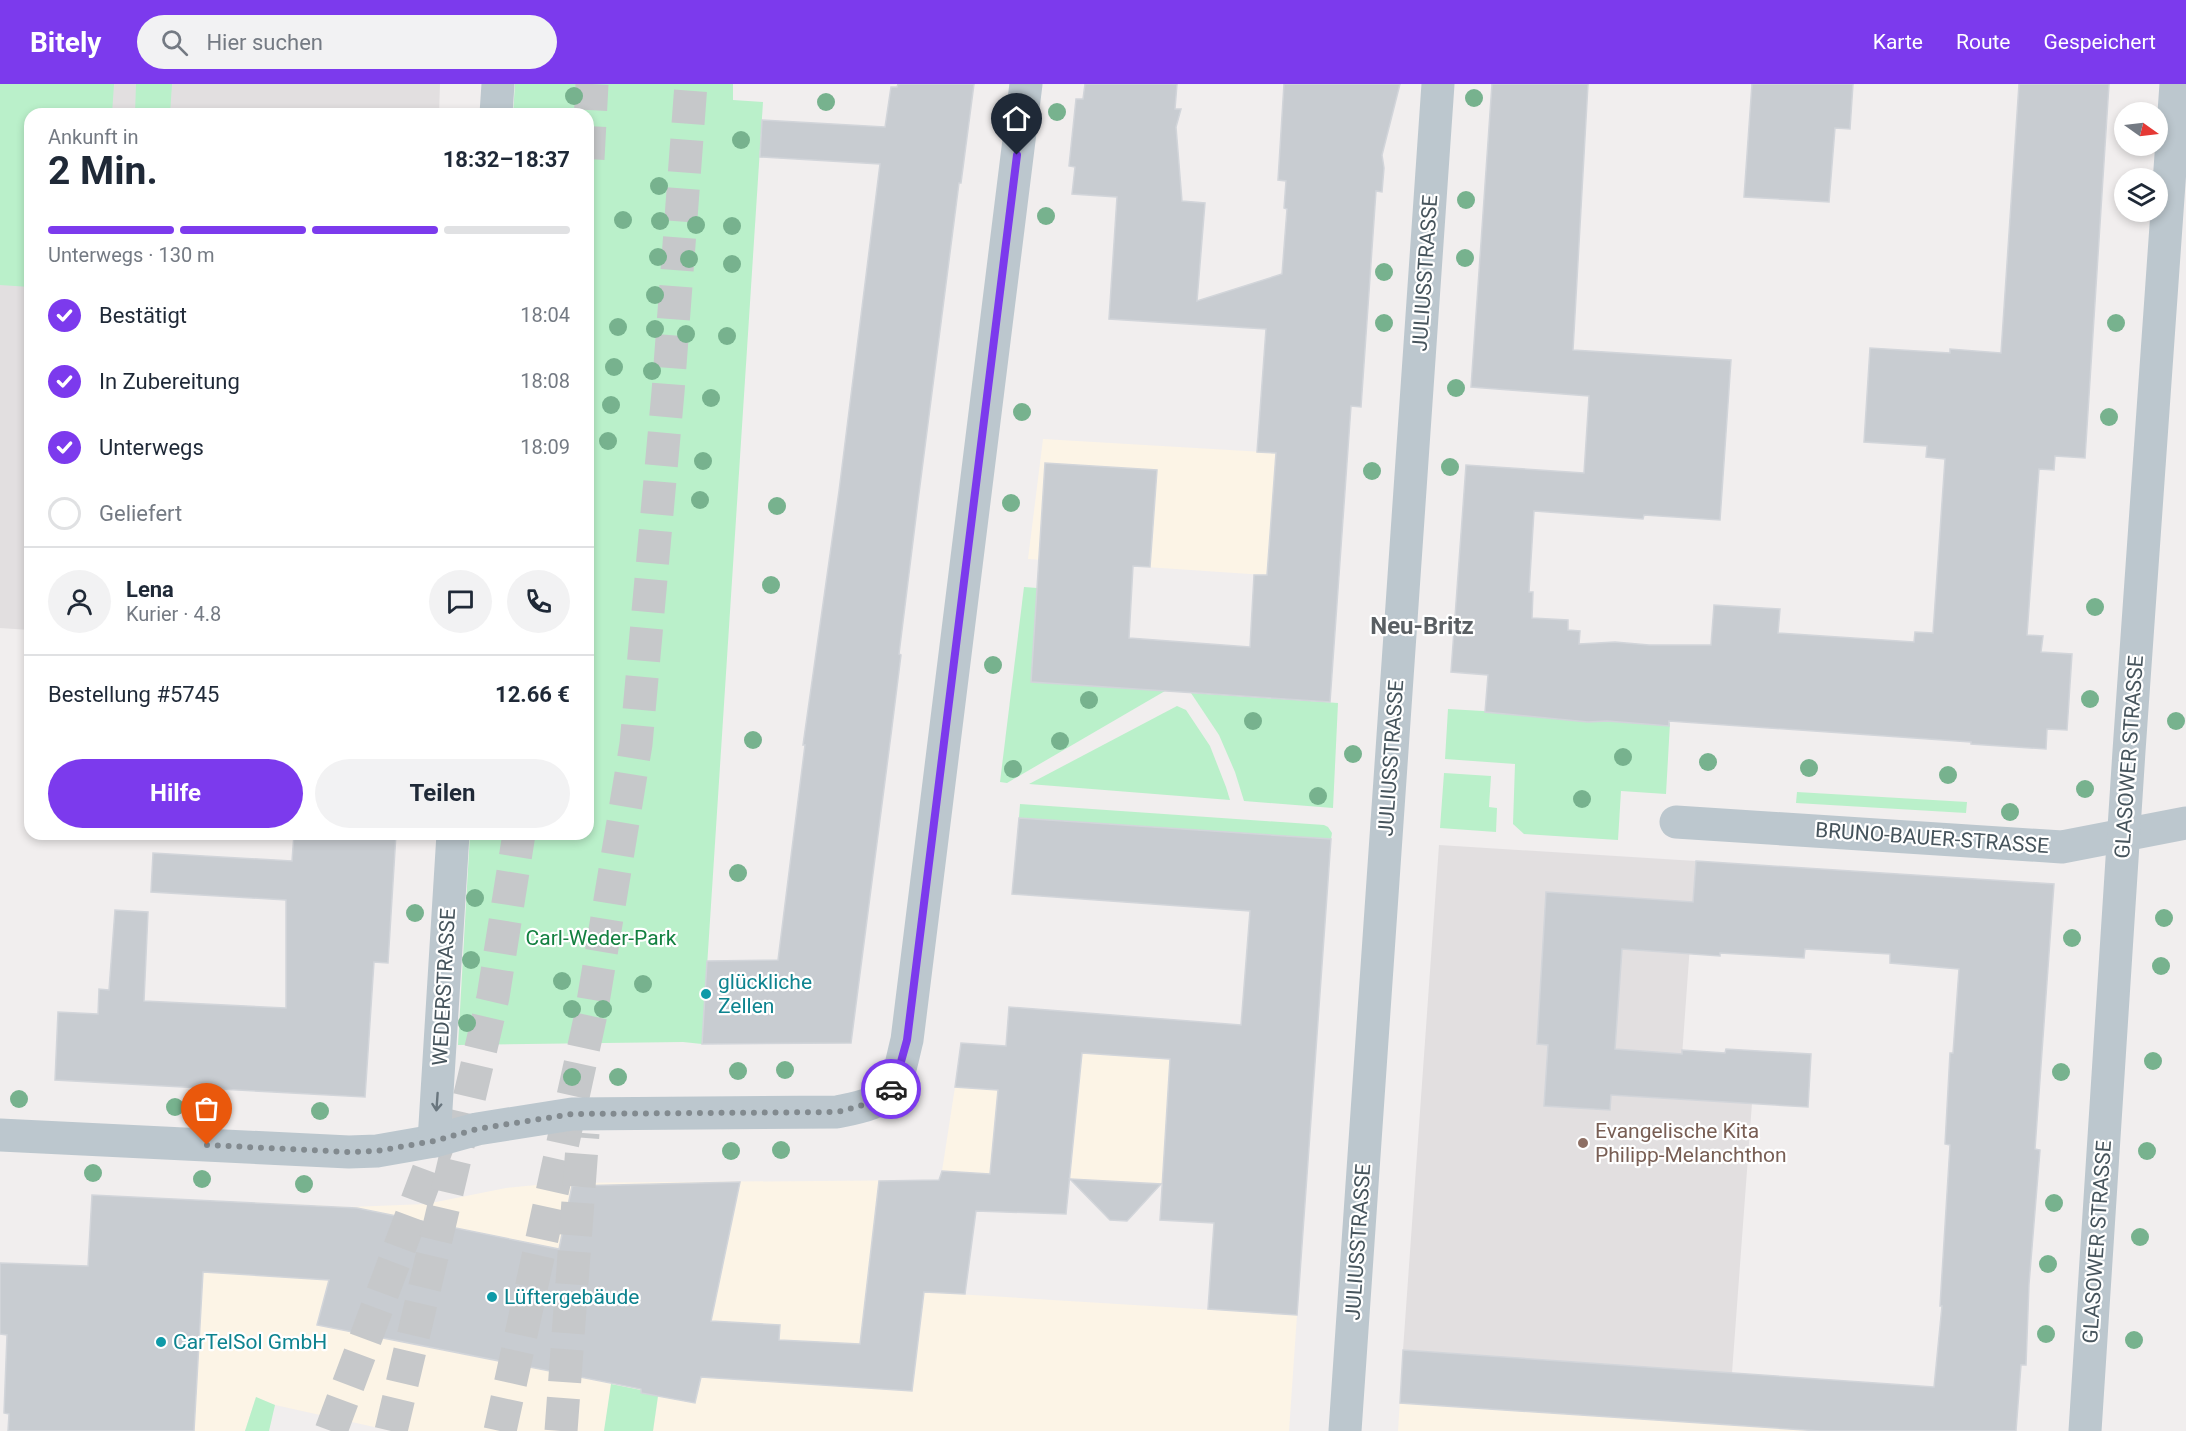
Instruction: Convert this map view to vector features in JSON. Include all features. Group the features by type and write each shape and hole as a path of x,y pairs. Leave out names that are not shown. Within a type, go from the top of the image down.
{"street":[{"path":"496,108 498,84"},
{"path":"0,1135 349,1152 377,1151 434,1141 477,1129 572,1114 837,1112 879,1099 894,1087 907,1040 1026,84"},
{"name":"JULIUSSTRASSE","path":"1345,1431 1438,84"},
{"name":"GLASOWER STRASSE","path":"2085,1431 2176,84"},
{"name":"BRUNO-BAUER-STRASSE","path":"1676,822 2062,847 2186,824"},
{"name":"WEDERSTRASSE","path":"434,1141 453,840"}],"shaded area":[{"path":"0,84 440,84 439,108 24,108 24,630 0,628"},
{"path":"1043,439 1347,457 1338,580 1028,559"},
{"name":"Evangelische Kita Philipp-Melanchthon","path":"1439,845 1696,861 1679,1098 1752,1103 1732,1373 1403,1350"},
{"path":"1082,1053 1314,1071 1306,1193 942,1171 955,1087"},
{"path":"939,1180 923,1292 1297,1315 1289,1431 653,1431 658,1396 612,1384 604,1431 392,1431 275,1405 256,1397 245,1431 118,1431 132,1197 350,1207 426,1204 506,1188 557,1183"},
{"path":"1403,1350 2019,1393 2016,1431 1398,1431"}],"green space":[{"path":"0,84 114,84 112,108 24,108 24,287 0,285"},
{"path":"136,84 172,84 170,108 135,108"},
{"name":"Carl-Weder-Park","path":"515,84 733,84 733,100 763,102 702,1044 683,1042 458,1045 470,840 594,840 594,108 513,108"},
{"path":"1024,587 1037,588 1165,691 1007,783 1000,782"},
{"path":"1191,693 1338,703 1333,808 1244,801 1235,772 1219,735"},
{"path":"1177,706 1186,710 1210,746 1230,800 1029,784"},
{"path":"1448,709 1600,718 1657,725 1670,723 1666,794 1621,791 1618,840 1524,834 1513,824 1515,764 1445,759"},
{"path":"1444,773 1491,776 1489,807 1497,808 1496,832 1440,828"},
{"path":"1797,792 1967,802 1966,813 1796,803"},
{"path":"1020,804 1324,825 1332,833 1331,839 1019,818"},
{"path":"611,1384 658,1396 653,1431 604,1431"},
{"path":"256,1397 275,1405 269,1431 245,1431"}],"building":[{"path":"898,84 974,84 918,501 899,654 901,655 851,1043 702,1044 707,961 778,960 805,745 803,745 839,491 880,164 760,157 762,120 885,127 891,87 897,87"},
{"path":"1085,84 1177,84 1175,109 1181,109 1176,127 1182,201 1205,203 1197,301 1282,274 1287,209 1284,208 1286,181 1278,180 1284,84 1400,84 1382,155 1384,168 1382,192 1376,191 1361,407 1351,406 1330,702 1031,682 1045,463 1157,470 1150,567 1133,566 1129,638 1250,647 1254,575 1267,575 1276,453 1257,452 1266,329 1109,319 1117,197 1072,194 1075,167 1069,166 1076,99 1083,99"},
{"path":"1492,84 1588,84 1573,350 1731,360 1720,520 1644,515 1643,519 1534,511 1529,592 1533,592 1532,618 1568,620 1568,630 1580,631 1579,644 1615,642 1649,645 1711,645 1714,605 1780,609 1778,633 1914,642 1915,632 1933,633 1945,459 1926,457 1927,446 1864,442 1870,348 1950,353 1950,349 2001,353 2019,84 2109,84 2085,458 2055,456 2054,470 2039,469 2027,635 2043,636 2041,652 2072,654 2067,730 2047,729 2046,749 1669,721 1669,726 1607,721 1588,722 1485,712 1488,675 1451,672 1466,465 1584,473 1589,396 1471,387"},
{"path":"1752,84 1853,84 1850,129 1835,128 1829,202 1744,197"},
{"path":"1019,818 1331,839 1297,1315 1208,1309 1214,1223 1160,1220 1170,1059 1082,1053 1066,1214 976,1211 965,1294 924,1292 912,1391 701,1377 695,1403 641,1393 641,1389 317,1325 329,1280 203,1272 194,1431 8,1431 9,1414 4,1413 7,1335 0,1334 0,1263 88,1266 92,1195 357,1208 559,1249 572,1186 740,1182 711,1321 780,1325 779,1340 860,1344 879,1181 939,1180 942,1171 990,1174 998,1090 955,1087 961,1043 1006,1046 1009,1007 1241,1025 1250,911 1012,894"},
{"path":"294,840 396,840 388,963 374,962 365,1097 55,1080 58,1012 98,1014 99,989 109,990 115,910 148,912 144,1001 286,1008 286,900 151,892 153,853 292,861"},
{"path":"1696,861 2054,884 2035,1149 2040,1150 2029,1284 2026,1365 2021,1365 2016,1431 1820,1431 1400,1403 1403,1350 1934,1387 1942,1306 1940,1306 1950,1145 1945,1144 1950,1053 1953,1053 1959,969 1890,963 1890,954 1805,949 1804,958 1720,953 1720,956 1622,949 1615,1049 1682,1054 1682,1050 1725,1053 1726,1049 1811,1054 1808,1107 1611,1095 1610,1110 1544,1106 1548,1045 1537,1044 1546,892 1693,902"},
{"path":"1070,1179 1161,1184 1127,1221 1110,1220"}],"tunnel":[{"path":"591,108 592,84"},
{"path":"500,1431 591,1014 636,744 668,392 691,84"},
{"path":"391,1431 493,997 518,840"},
{"path":"331,1431 445,1126"},
{"path":"561,1431 583,1133"}],"way so far":[{"path":"207,1145 349,1152 377,1151 434,1141 477,1129 572,1114 837,1112 879,1099 891,1089"}],"place":[{"name":"glückliche Zellen","path":"706,994"},
{"name":"Evangelische Kita Philipp-Melanchthon","path":"1583,1143"},
{"name":"Lüftergebäude","path":"492,1297"},
{"name":"CarTelSol GmbH","path":"161,1342"}],"district":[{"name":"Neu-Britz","path":"1422,626"}],"route":[{"path":"891,1089 894,1087 907,1040 1017,155"}]}
